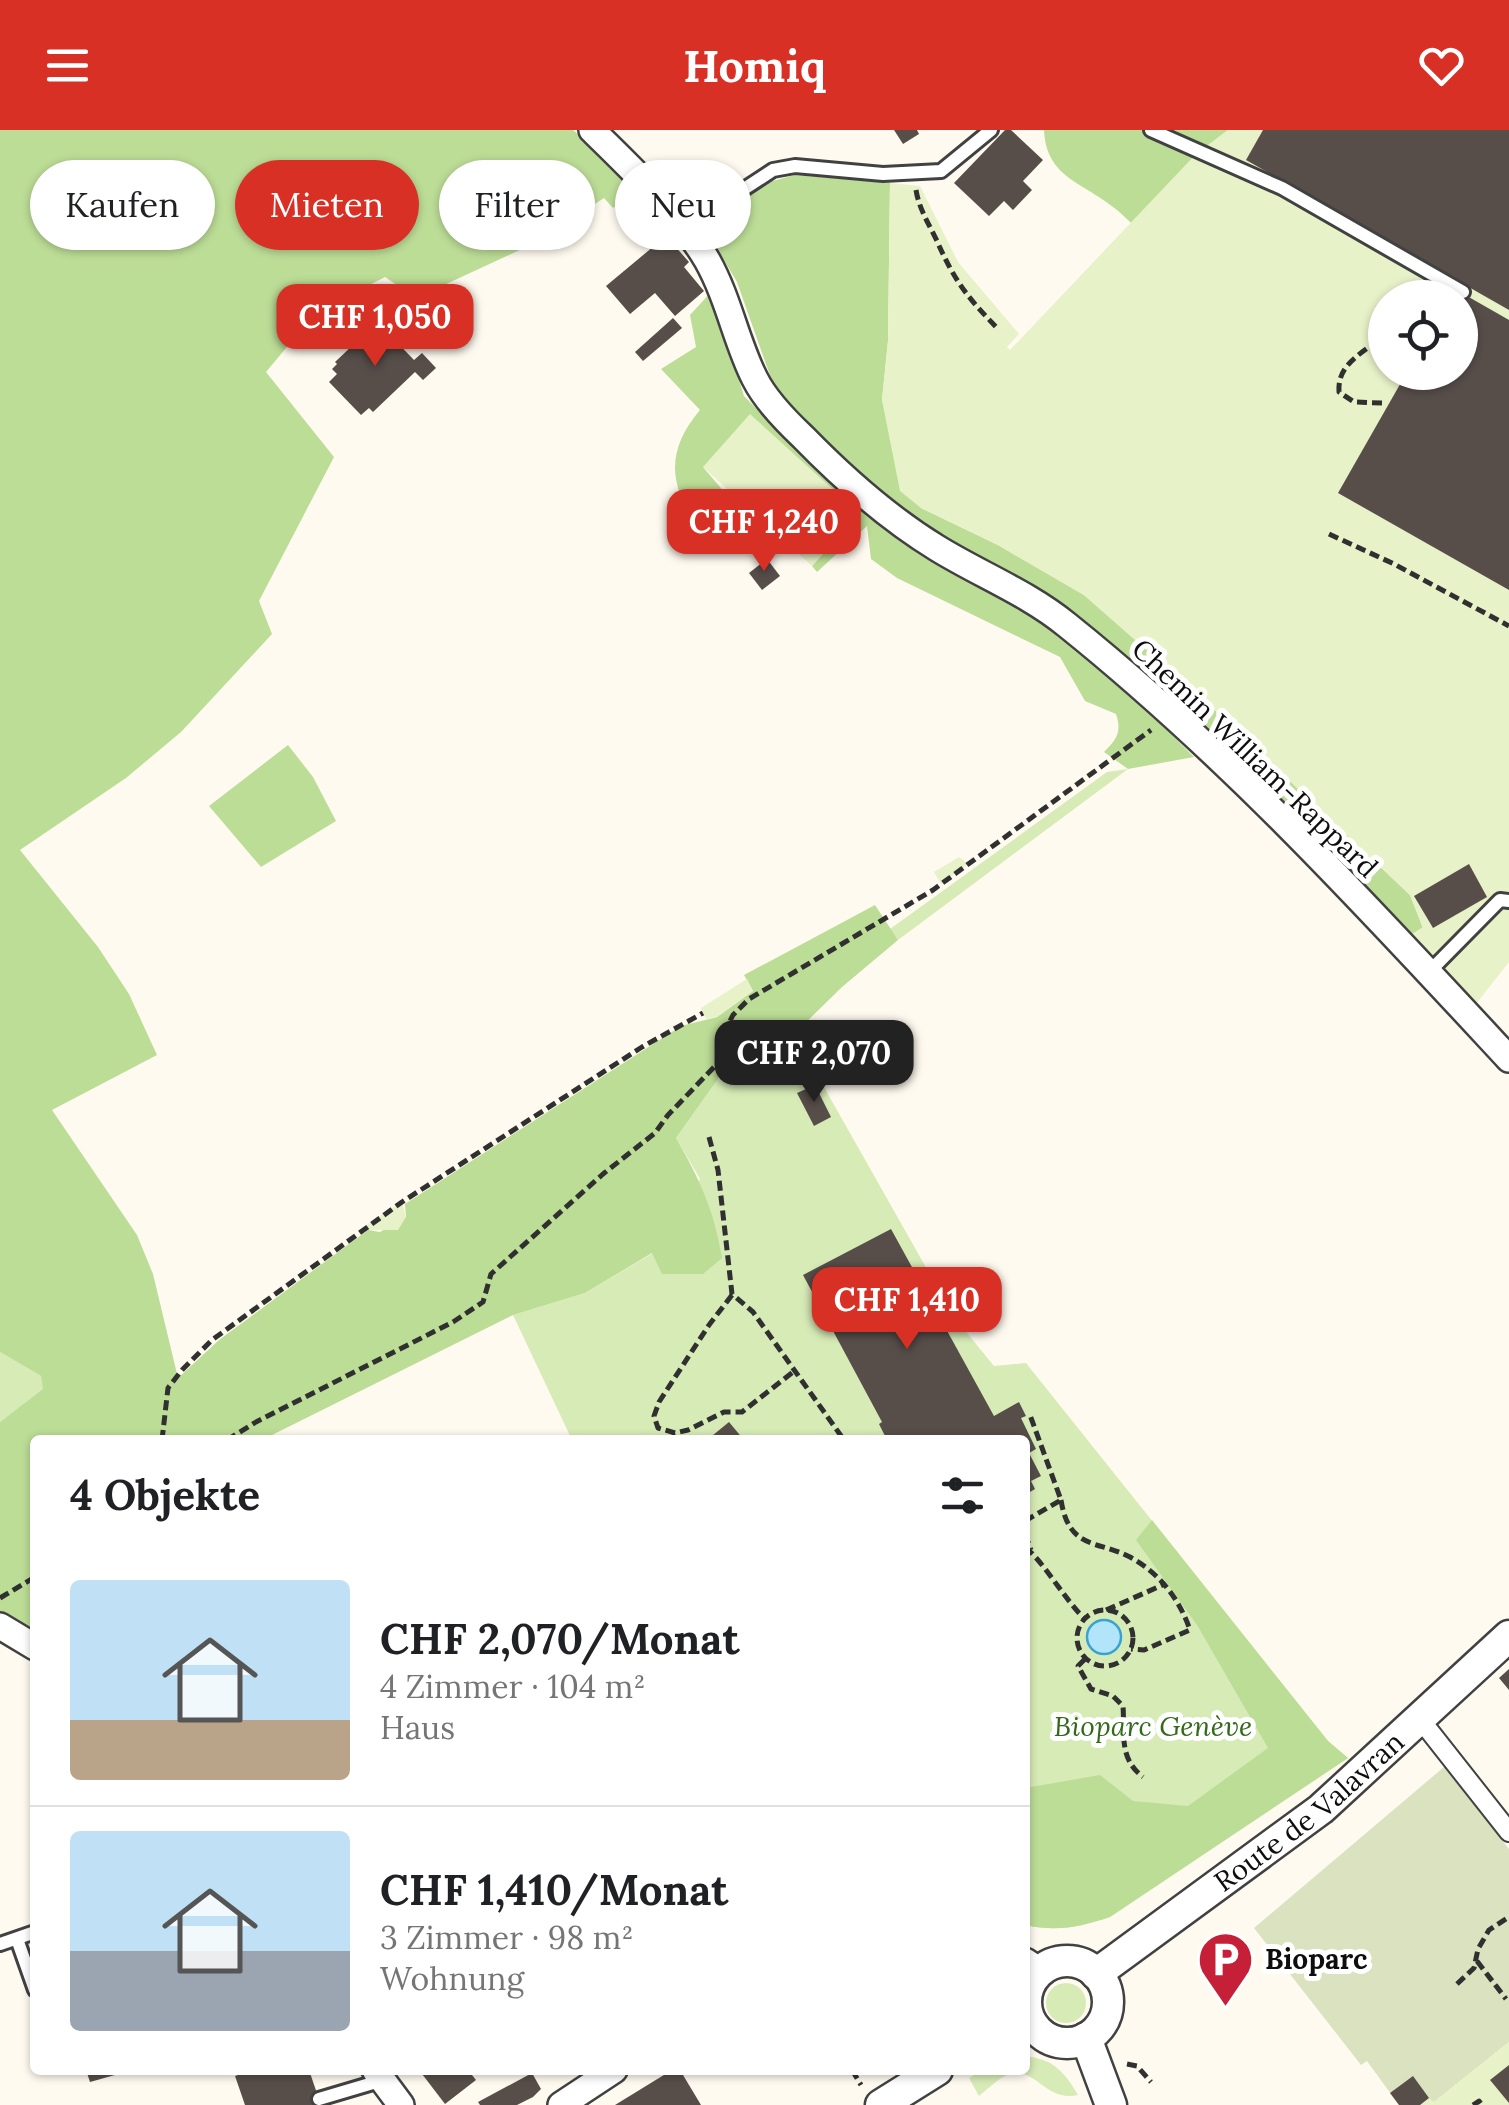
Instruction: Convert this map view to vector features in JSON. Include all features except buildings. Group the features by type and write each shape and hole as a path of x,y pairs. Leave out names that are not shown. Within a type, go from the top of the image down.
{"street":[{"name":"Chemin William-Rappard","path":"592,130 623,160"},
{"name":"Chemin William-Rappard","path":"700,250 732,312 755,379 802,437 892,517 934,546 1044,608 1173,714 1298,834 1509,1058"},
{"path":"0,1626 30,1644"},
{"name":"Route de Valavran","path":"1096,1974 1321,1809 1509,1636"},
{"path":"1420,1719 1509,1832"},
{"path":"1030,2022 1059,2042 1086,2038 1102,2023 1106,2013 1106,1992 1096,1974 1086,1966 1063,1961 1033,1966"},
{"path":"1086,2038 1111,2105"},
{"path":"382,2075 402,2105"},
{"path":"561,2105 606,2075"},
{"path":"874,2099 925,2075"}],"lane":[{"path":"751,184 784,167 883,174 940,171 991,130"},
{"path":"1151,130 1282,188 1442,280"},
{"path":"1429,972 1500,900 1509,902"},
{"path":"0,1944 30,1934"},
{"path":"17,1939 30,1973"},
{"path":"319,2099 379,2075"}],"path":[{"path":"914,172 918,200 945,263 963,292 999,330"},
{"path":"1368,348 1343,368 1339,392 1347,400 1382,403"},
{"path":"1328,534 1394,564 1509,626"},
{"path":"235,1435 453,1322 483,1302 491,1274 655,1133 717,1064 724,1033 743,1000 933,890 1173,714"},
{"path":"163,1435 168,1388 212,1340 390,1210 703,1013"},
{"path":"709,1137 718,1170 732,1294 659,1402 654,1416 658,1428 688,1430 724,1412 742,1412 793,1372"},
{"path":"732,1294 753,1312 840,1435"},
{"path":"1030,1415 1062,1500 1064,1518 1078,1536 1102,1550 1130,1558 1165,1584 1184,1612 1190,1630 1144,1650 1131,1650"},
{"path":"1030,1518 1062,1500"},
{"path":"1030,1552 1085,1620"},
{"path":"0,1598 30,1580"},
{"path":"1104,1611 1120,1612 1130,1625 1131,1650 1120,1663 1097,1665 1081,1656 1077,1636 1085,1620 1104,1611 1165,1584"},
{"path":"1085,1659 1078,1666 1092,1690 1112,1696 1123,1706 1123,1745 1128,1760 1144,1777"},
{"path":"1456,1984 1474,1968 1478,1949 1490,1930 1509,1917"},
{"path":"1477,1961 1506,1999"},
{"path":"1119,2064 1137,2066 1151,2082"},
{"path":"856,2075 874,2099"},
{"path":"1473,2105 1479,2101 1482,2105"}],"green space":[{"path":"0,130 573,130 615,167 615,206 604,198 595,204 595,160 439,160 439,250 520,250 416,298 385,277 316,312 266,372 334,457 259,601 272,634 181,732 126,778 20,850 98,947 129,994 157,1055 52,1110 137,1235 153,1274 178,1378 219,1340 368,1230 380,1232 406,1217 405,1204 681,1026 717,1017 753,991 744,975 875,905 898,940 794,1034 723,1072 676,1138 705,1196 719,1241 722,1258 703,1274 662,1274 652,1253 585,1293 513,1315 272,1435 30,1435 30,1635 0,1616 0,1422 43,1389 41,1376 0,1352"},
{"path":"1044,130 1228,130 1197,154 1143,233 1059,168 1046,146"},
{"path":"1228,130 1509,130 1509,962 1472,1009 1409,936 1423,927 1410,895 1215,710 1084,595 998,545 921,508 900,491 882,400 888,341 890,183 920,186 958,262 1019,334 1007,347 1010,350 1196,154"},
{"path":"794,175 890,183 888,341 882,400 921,508 998,545 1084,595 1215,710 1410,895 1423,928 1409,936 1214,734 1064,607 938,535 879,489 791,409 773,384 737,282 718,250 751,250 751,194 766,183"},
{"path":"712,291 744,396 781,433 916,548 951,572 1023,607 1057,632 1194,757 1128,769 1104,752 1117,735 1116,714 1085,701 1060,657 897,578 871,559 867,526 817,572 812,566 859,513 703,467 737,507 717,550 691,516 677,482 678,448 700,410 661,369 696,347 690,315"},
{"path":"750,414 859,513 812,566 703,467"},
{"path":"288,745 313,777 336,821 261,867 209,806"},
{"path":"1128,769 898,940 890,929 1107,772"},
{"path":"959,857 968,864 941,884 934,872"},
{"path":"747,979 753,991 716,1017 706,1019 701,1008"},
{"name":"Bioparc Genève","path":"794,1034 954,1317 994,1366 1026,1363 1328,1741 1348,1758 1110,1917 1068,1927 1030,1926 1030,1435 570,1435 513,1315 585,1293 653,1253 700,1179 676,1138 723,1072"},
{"path":"402,1202 406,1217 398,1230 368,1230 365,1226"},
{"path":"0,1352 41,1376 44,1389 0,1422"},
{"path":"1152,1520 1328,1741 1348,1758 1110,1917 1068,1927 1030,1926 1030,1787 1100,1775 1133,1801 1188,1806 1268,1748 1197,1625 1136,1540"},
{"path":"1444,1767 1509,1849 1509,2042 1434,2102 1429,2099 1420,2105 1399,2105 1367,2061 1361,2065 1254,1928"},
{"path":"1066,1983 1080,1989 1086,2003 1080,2017 1066,2023 1052,2017 1046,2003 1052,1989"},
{"path":"1509,2042 1509,2105 1420,2105 1429,2098 1434,2102"},
{"path":"1030,2057 1043,2060 1068,2079 1078,2095 1056,2093 1025,2075 1030,2075"},
{"path":"974,2075 1009,2075 979,2096 969,2078"}],"water":[{"path":"1104,1620 1116,1625 1121,1637 1116,1649 1104,1654 1092,1649 1087,1637 1092,1625"}],"place":[{"name":"Bioparc","path":"1226,2008"}]}
